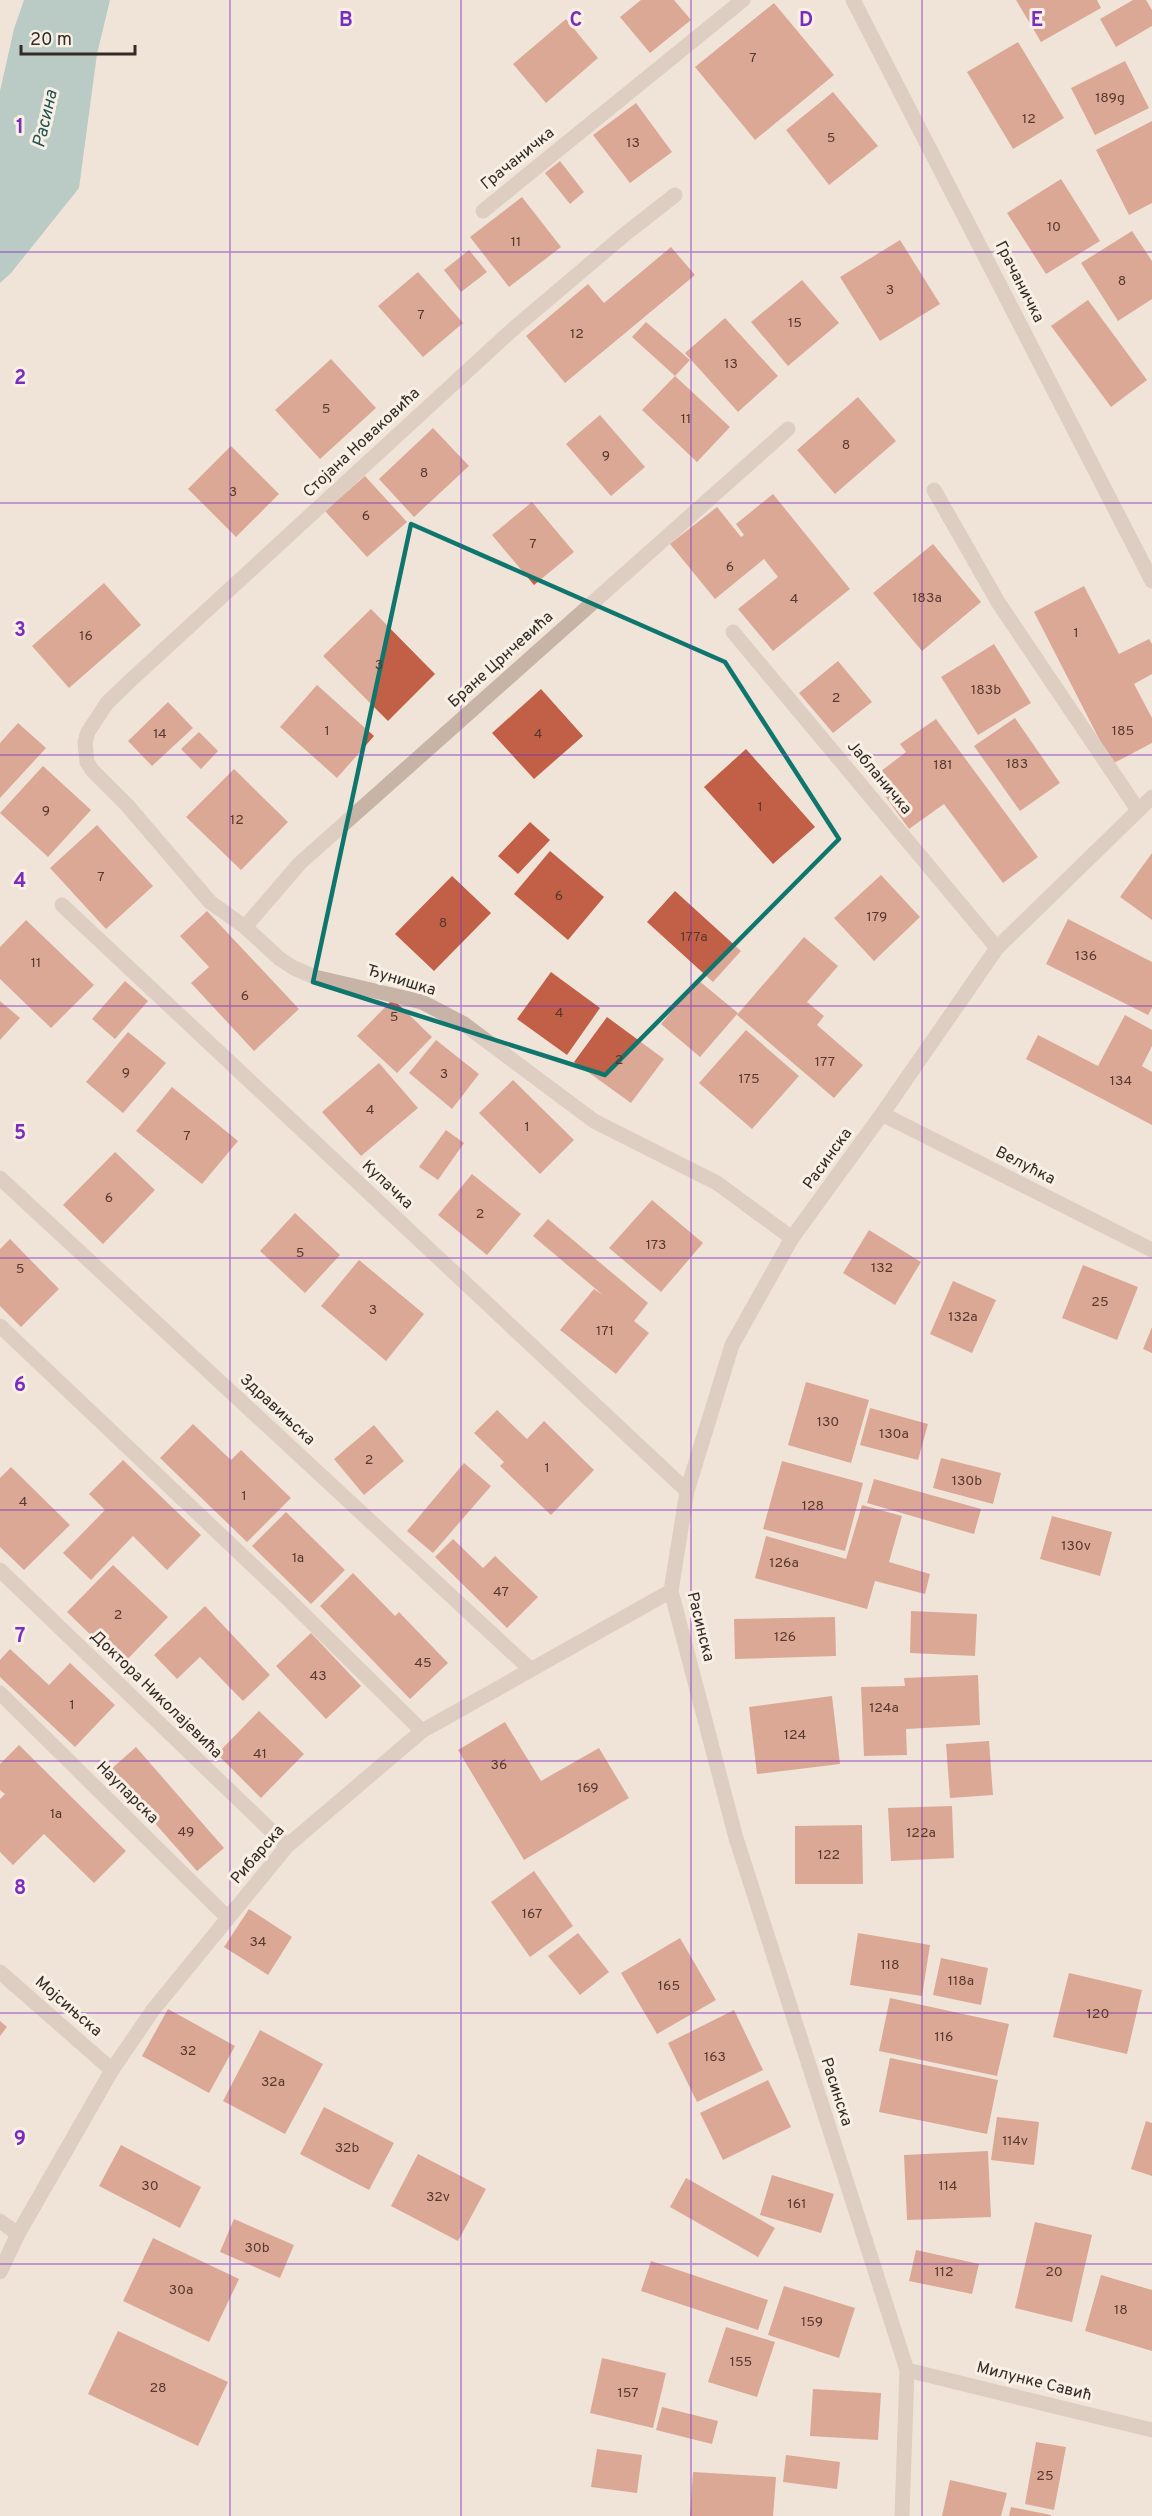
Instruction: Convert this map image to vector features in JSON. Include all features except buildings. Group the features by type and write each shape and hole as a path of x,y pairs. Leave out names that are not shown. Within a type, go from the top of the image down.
{"street":[{"name":"Грачаничка","path":"483,211 743,0"},
{"name":"Грачаничка","path":"853,0 1152,581"},
{"name":"Стојана Новаковића","path":"88,732 108,703 124,687 512,330 675,195"},
{"name":"Бране Црнчевића","path":"245,927 300,863 788,429"},
{"path":"934,490 998,602 1138,810"},
{"name":"Јабланичка","path":"733,632 997,948"},
{"name":"Ђунишка","path":"88,732 85,753 92,770 127,805 210,902 245,927 280,959 315,977 422,1002 464,1024 594,1121 717,1183 792,1238"},
{"name":"Расинска","path":"902,2516 907,2370 736,1838 671,1591 687,1491 732,1345 792,1238 882,1114 997,948 1152,797"},
{"name":"Купачка","path":"62,905 687,1491"},
{"name":"Велућка","path":"882,1114 1152,1250"},
{"name":"Здравињска","path":"0,1178 530,1669"},
{"path":"0,1326 278,1589 422,1731"},
{"name":"Доктора Николајевића","path":"0,1570 286,1846"},
{"name":"Рибарска","path":"0,2272 18,2234 112,2070 153,2010 286,1846 422,1731 671,1591"},
{"name":"Наупарска","path":"0,1693 228,1918"},
{"name":"Мојсињска","path":"0,1972 112,2070"},
{"path":"0,2221 18,2234"},
{"name":"Милунке Савић","path":"907,2370 1152,2430"}],"highlighted area":[{"path":"411,524 725,662 839,839 605,1075 313,982"}],"water":[{"name":"Расина","path":"24,0 110,0 97,54 79,188 11,273 0,283 0,91 14,29"}]}
